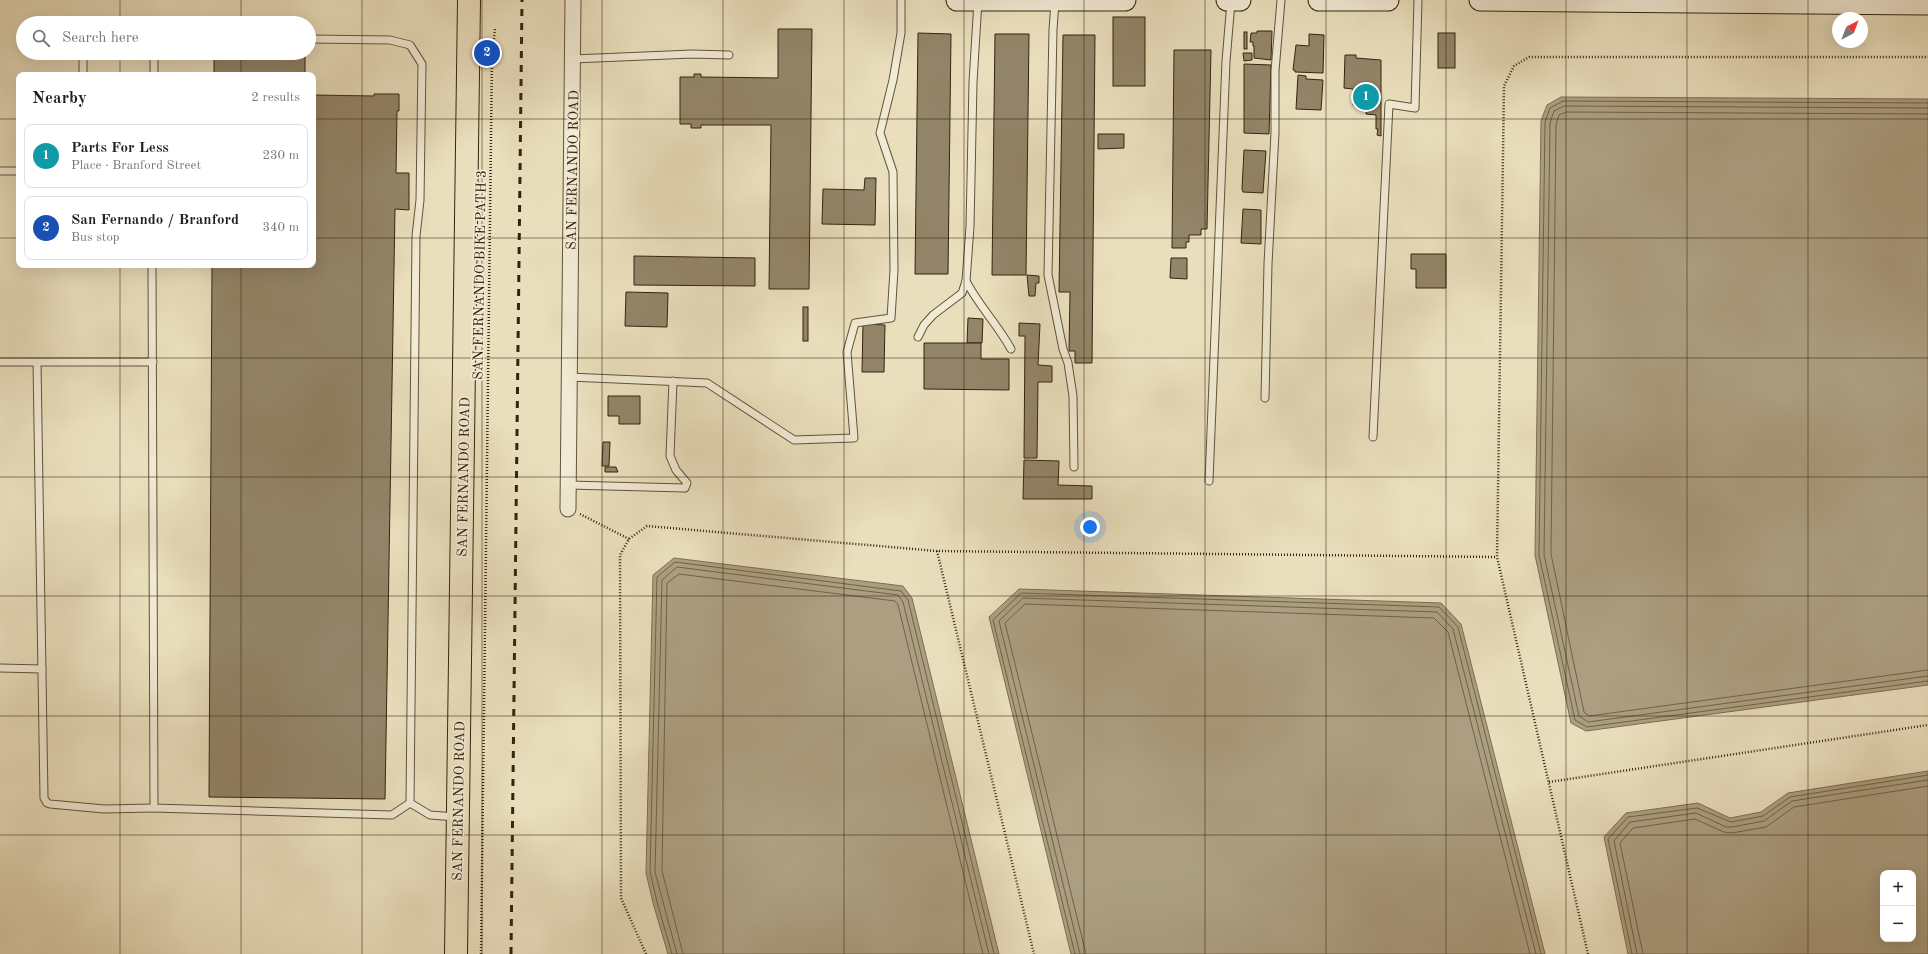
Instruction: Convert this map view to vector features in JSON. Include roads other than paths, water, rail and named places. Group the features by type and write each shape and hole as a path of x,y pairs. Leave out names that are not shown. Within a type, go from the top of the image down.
{"main road":[{"name":"SAN FERNANDO ROAD","path":"456,954 469,0"},
{"path":"957,0 1125,0"},
{"path":"1227,0 1240,0"},
{"path":"1319,0 1388,0"},
{"path":"1480,0 1928,4"}],"street":[{"name":"SAN FERNANDO ROAD","path":"568,509 573,0"}],"lane":[{"path":"569,377 708,383 794,440 854,438 848,352 855,323 891,318 894,270 893,172 880,133 893,80 901,32 900,0"},
{"path":"1043,0 1053,30 1048,275 1063,349 1068,363 1073,396 1074,467"},
{"path":"1209,481 1226,61 1231,0"},
{"path":"1265,398 1268,257 1275,133 1275,71 1281,0"},
{"path":"1373,437 1389,104 1415,108 1418,0"},
{"path":"918,337 924,325 933,315 962,292 966,281 970,227 973,82 978,1"},
{"path":"316,39 390,40 410,45 422,64 420,200 416,236 410,803"},
{"path":"573,59 692,54 729,55"},
{"path":"83,72 84,60"},
{"path":"154,60 154,72"},
{"path":"0,171 16,171"},
{"path":"152,268 154,808"},
{"path":"966,281 975,298 994,322 1012,349"},
{"path":"0,362 153,362"},
{"path":"37,363 44,798 47,803 104,809 154,808 392,815 410,803"},
{"path":"569,485 685,488 687,483 676,470 670,456 673,381"},
{"path":"0,668 42,669"},
{"path":"410,803 430,815 458,817"}],"water":[{"path":"1561,97 1928,99 1928,685 1586,731 1571,723 1535,555 1541,121 1547,105"},
{"path":"674,558 903,586 912,598 999,954 668,954 646,873 653,575"},
{"path":"1019,589 1441,603 1461,624 1545,954 1071,954 989,617"},
{"path":"1928,771 1928,954 1628,954 1604,837 1626,813 1698,803 1730,818 1761,812 1788,793"}],"railway":[{"path":"511,954 522,0"}],"place":[{"name":"San Fernando / Branford","path":"487,53"},
{"name":"Parts For Less","path":"1366,97"}]}
